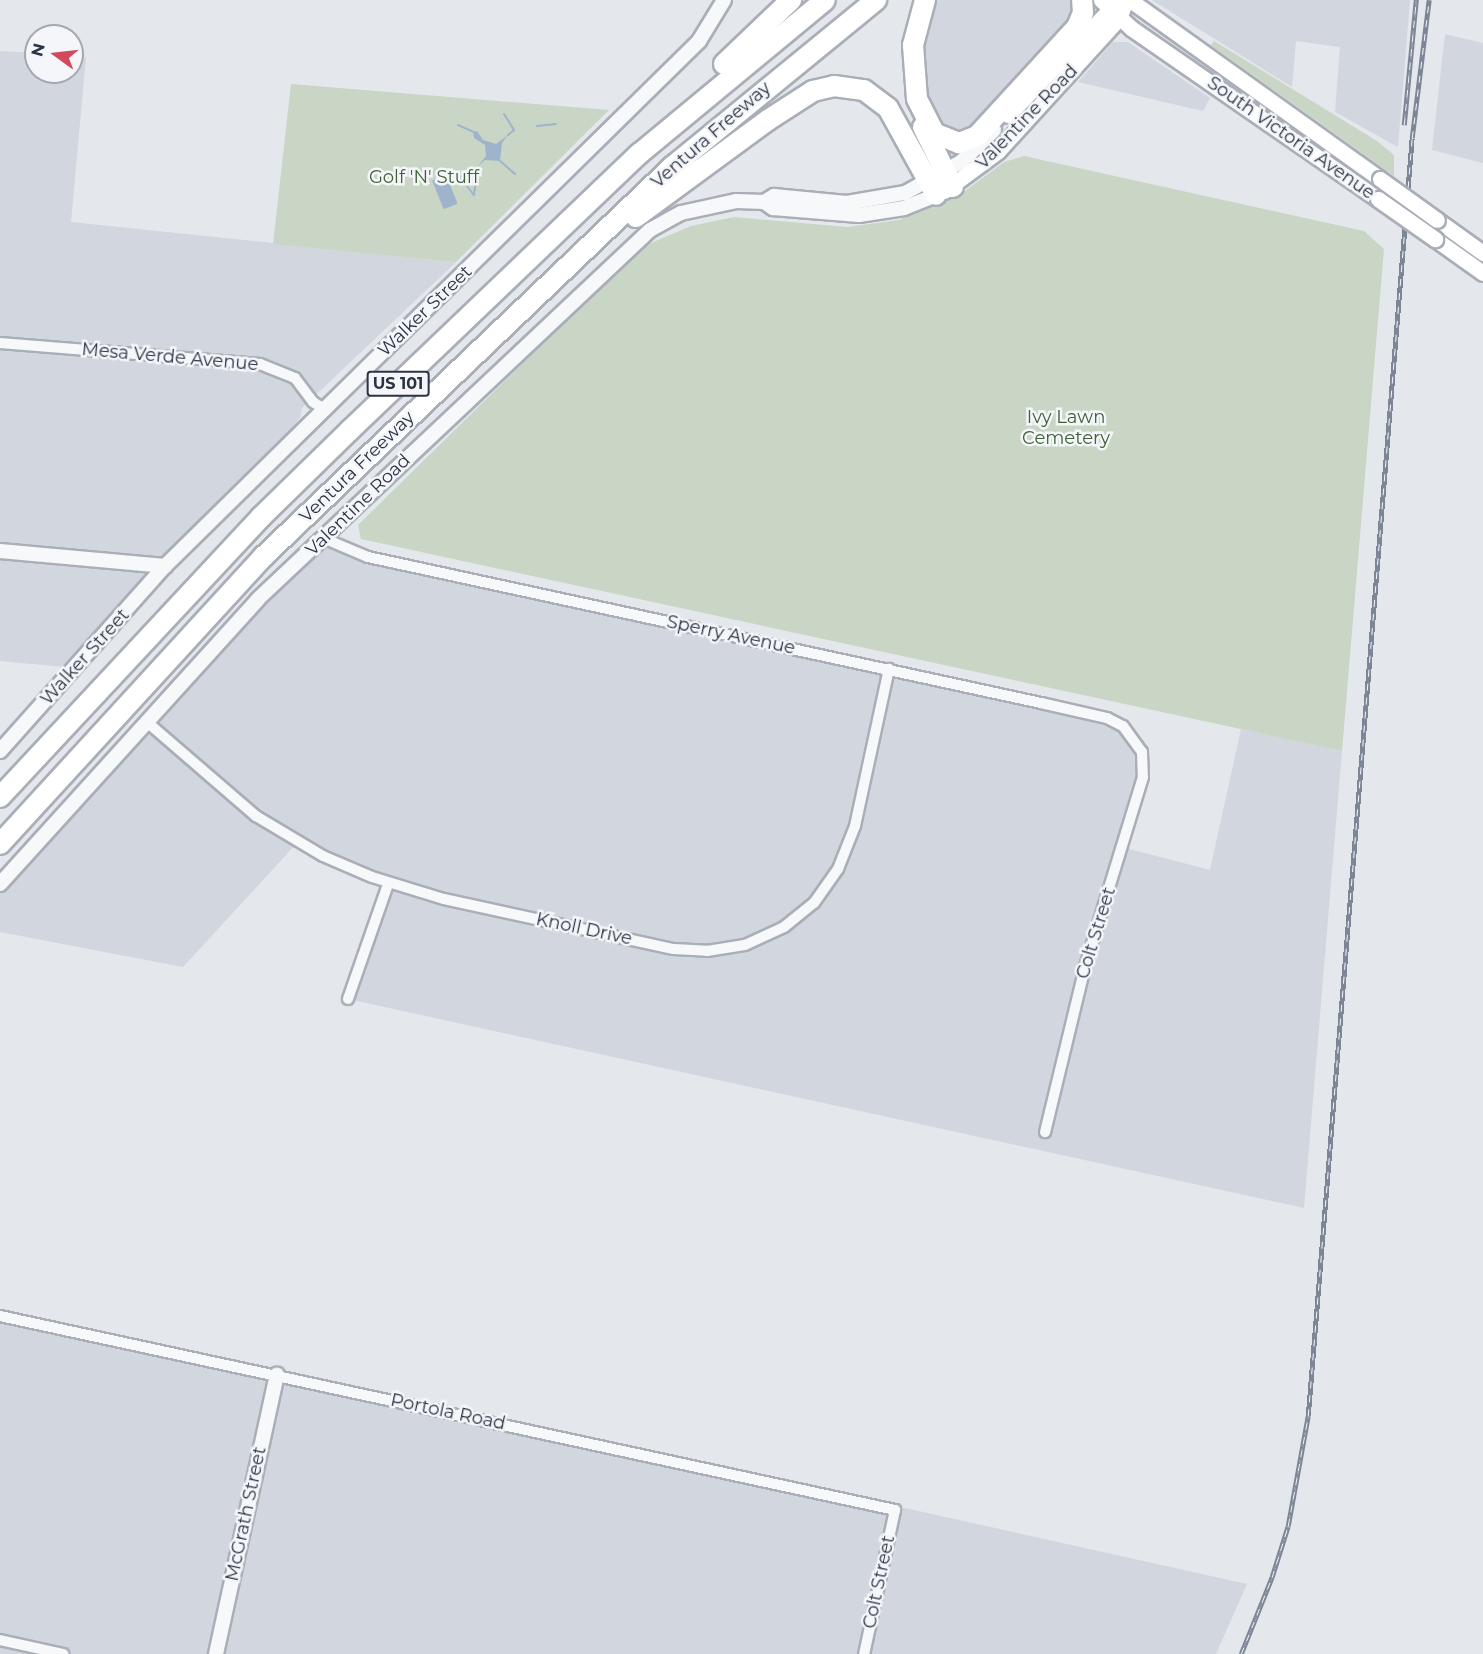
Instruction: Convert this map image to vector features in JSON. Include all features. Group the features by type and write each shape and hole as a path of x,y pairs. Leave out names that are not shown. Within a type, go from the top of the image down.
{"highway":[{"path":"582,207 791,0"},
{"name":"Ventura Freeway","path":"0,797 261,517 582,207 705,96 825,0"},
{"name":"Ventura Freeway","path":"0,844 263,557 587,246 712,132 876,0"},
{"path":"925,0 912,58 924,132 941,184"},
{"path":"921,112 929,129 943,140 958,143 977,136 1077,27 1083,13 1083,0"},
{"path":"587,246 617,232 768,120 827,87 857,88 883,102 941,184"}],"main road":[{"path":"1071,49 1084,18 1083,0"},
{"name":"South Victoria Avenue","path":"1130,0 1483,253"},
{"name":"Valentine Road","path":"1003,120 1115,5"},
{"name":"Valentine Road","path":"941,184 1008,140 1115,5"},
{"name":"South Victoria Avenue","path":"1115,5 1378,199 1483,273"},
{"path":"1008,140 1010,127 1036,97 1036,87"}],"street":[{"name":"Walker Street","path":"0,751 165,566 699,41 724,0"},
{"name":"Valentine Road","path":"0,884 258,599 650,230 692,209 736,201 764,202 774,196 859,202 941,184 979,148 1003,120"},
{"name":"Mesa Verde Avenue","path":"0,343 260,364 295,378 313,402 324,409"},
{"name":"Sperry Avenue","path":"323,538 360,555 1107,718 1135,737"},
{"path":"0,551 165,566"},
{"name":"Knoll Drive","path":"147,722 236,801 271,825 324,856 388,884 674,949 719,950 758,940 805,912 838,869 855,826 889,669"},
{"name":"Colt Street","path":"1045,1132 1085,967 1143,777 1142,752 1135,737"},
{"path":"348,999 388,884"},
{"name":"Portola Road","path":"0,1316 895,1510"},
{"name":"McGrath Street","path":"216,1654 276,1375"},
{"name":"Colt Street","path":"864,1654 895,1510"},
{"path":"0,1640 63,1654"}],"shaded area":[{"path":"935,0 1074,0 1075,15 973,130 949,135 931,116 925,86 925,34"},
{"path":"1152,0 1410,0 1398,147 1335,112 1340,47 1296,41 1292,87"},
{"path":"1445,34 1483,43 1483,163 1432,150"},
{"path":"1113,42 1128,42 1210,98 1203,111 1078,82"},
{"path":"0,51 24,52 24,84 84,84 71,222 456,262 302,408 300,418 246,485 75,668 0,661"},
{"path":"323,538 333,544 1115,721 1143,759 1122,847 1210,870 1241,729 1342,751 1304,1208 348,999 388,884 298,842 183,967 0,932 0,884"},
{"path":"0,1316 895,1510 905,1508 1247,1584 1216,1654 0,1654"}],"green space":[{"path":"1214,41 1377,141 1394,155 1394,176 1211,45"},
{"name":"Golf 'N' Stuff","path":"291,84 609,110 456,262 273,244"},
{"name":"Ivy Lawn Cemetery","path":"1024,156 1364,231 1384,249 1342,751 361,539 358,525 634,254 651,243 691,226 734,217 847,227 899,220 961,194 1004,162"}],"water":[{"path":"477,131 483,140 496,144 508,135 502,143 500,161 485,160 477,167 486,156 485,145 474,138 473,132"},
{"path":"446,175 458,204 444,209 432,181"}],"waterway":[{"path":"504,114 514,130 508,135"},
{"path":"537,126 556,124"},
{"path":"458,125 474,132"},
{"path":"500,161 515,174"},
{"path":"458,174 474,195 478,168"}],"railway":[{"path":"1404,125 1416,0"},
{"path":"1241,1654 1272,1577 1288,1526 1308,1416 1412,138 1429,0"}]}
